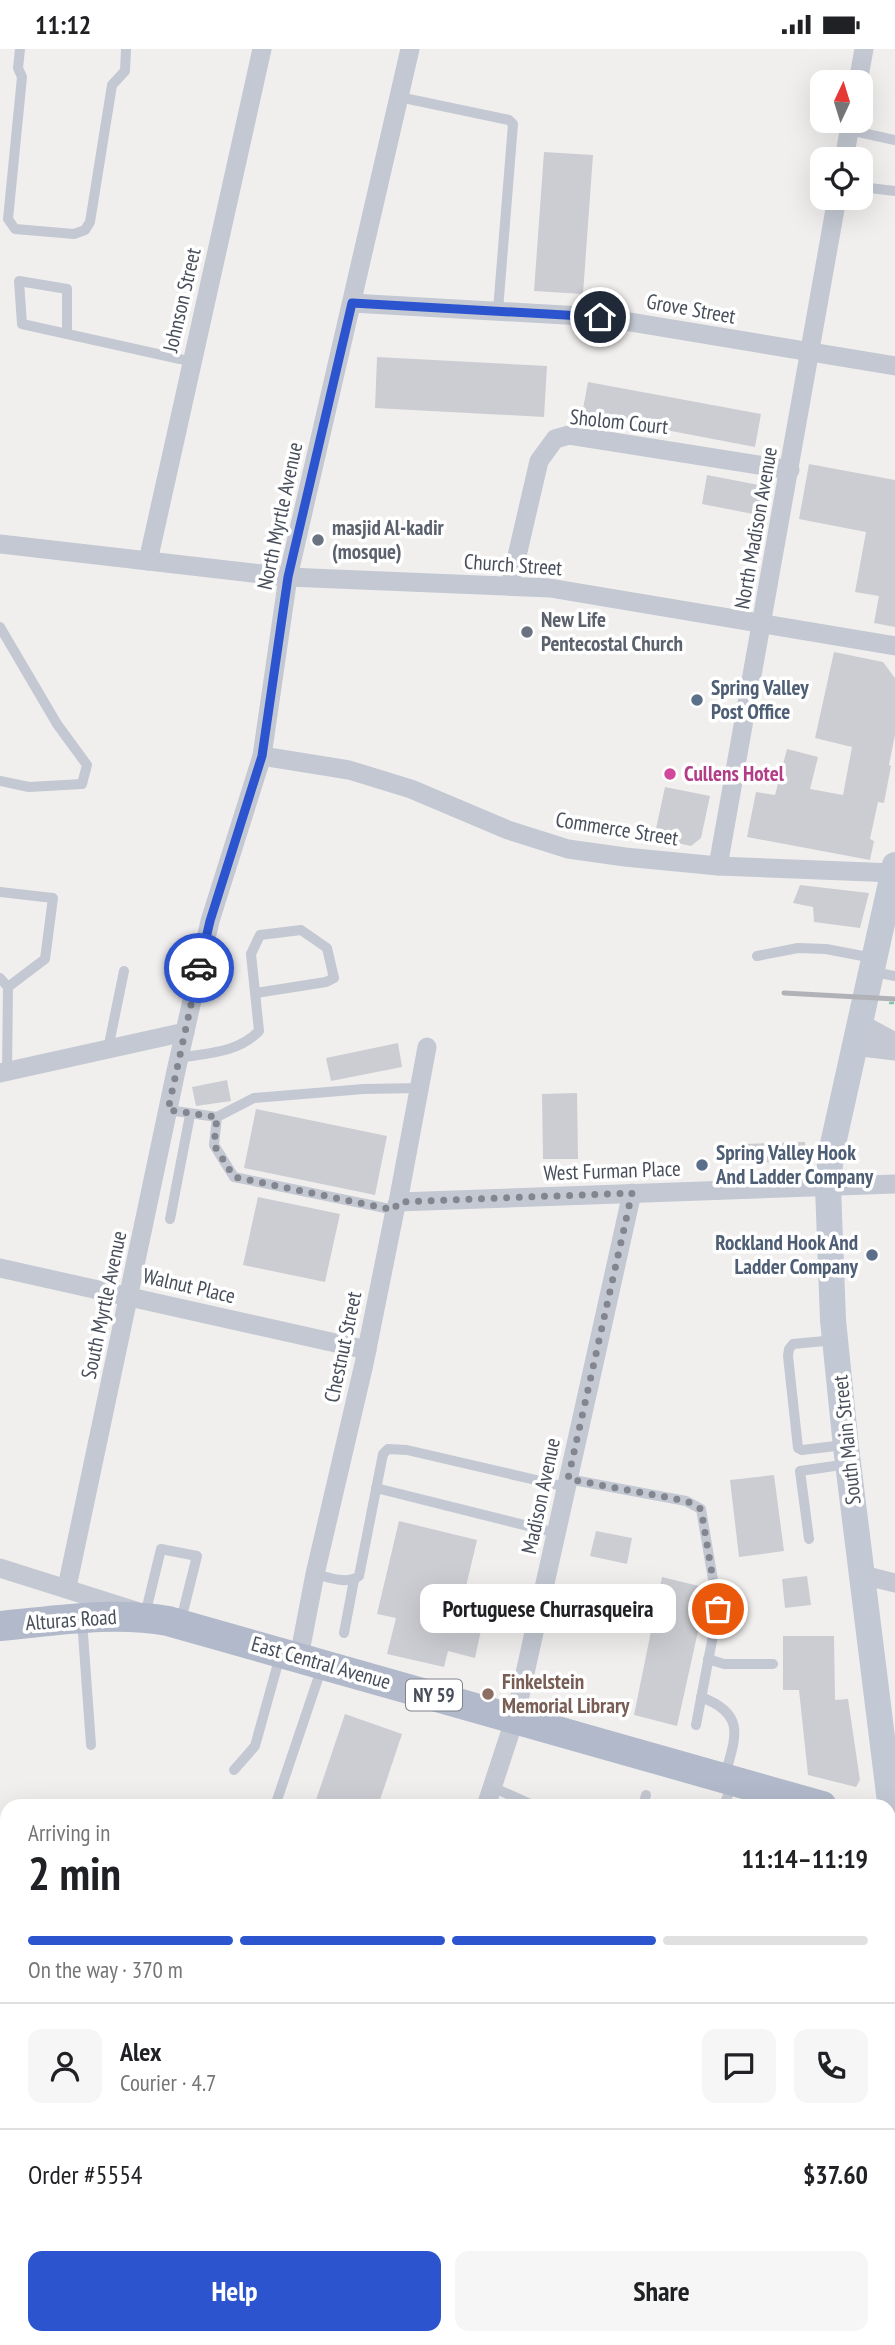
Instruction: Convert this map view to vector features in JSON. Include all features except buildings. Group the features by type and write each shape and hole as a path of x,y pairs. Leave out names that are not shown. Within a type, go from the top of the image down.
{"main road":[{"name":"South Main Street","path":"891,1799 889,1744 847,1454 836,1340 828,1187 831,1153 872,996 894,870"},
{"name":"East Central Avenue","path":"143,1616 301,1657 515,1718 727,1788 774,1799"},
{"name":"Alturas Road","path":"0,1626 143,1616"}],"street":[{"name":"Johnson Street","path":"148,561 262,49"},
{"name":"North Myrtle Avenue","path":"185,1032 210,921 262,756 288,577 410,49"},
{"path":"860,70 864,49"},
{"name":"North Madison Avenue","path":"718,866 835,210"},
{"name":"Grove Street","path":"352,303 600,317 895,366"},
{"name":"Sholom Court","path":"510,586 539,461 555,439 569,435 790,470"},
{"name":"Church Street","path":"0,544 288,577 550,588 895,646"},
{"name":"Commerce Street","path":"262,756 361,773 411,789 508,830 568,849 718,866 894,870"},
{"path":"872,996 895,1041"},
{"path":"872,996 895,1051"},
{"path":"3,1072 185,1032"},
{"name":"South Myrtle Avenue","path":"67,1587 185,1032"},
{"name":"Chestnut Street","path":"301,1657 315,1574 367,1350 427,1047"},
{"name":"West Furman Place","path":"396,1206 632,1193 895,1184"},
{"name":"Madison Avenue","path":"489,1797 515,1718 632,1193"},
{"name":"Walnut Place","path":"0,1268 367,1350"},
{"path":"0,1568 130,1607 143,1616"},
{"path":"863,1575 895,1583"}],"lane":[{"path":"20,49 18,68 22,77 8,219 15,229 74,234 85,230 90,222 111,85 125,71 126,49"},
{"path":"858,49 864,49"},
{"path":"399,97 509,120 513,124 498,310"},
{"path":"873,133 895,140"},
{"path":"873,188 895,191"},
{"path":"67,334 67,289 19,281 22,324 192,362"},
{"path":"0,627 57,724 87,765 82,784 29,787 0,781"},
{"path":"0,892 54,898 45,960 8,987"},
{"path":"179,1058 230,1049 249,1041 259,1031 251,954 260,935 301,930 327,948 334,978 326,982 256,993"},
{"path":"757,956 798,948 812,949 872,996"},
{"path":"108,1049 124,971"},
{"path":"0,978 8,987 3,1072"},
{"path":"168,1110 217,1117 254,1098 364,1089 420,1088"},
{"path":"170,1219 190,1115"},
{"path":"217,1117 214,1145 234,1177 396,1206"},
{"path":"836,1340 793,1344 789,1349 795,1431 798,1448 802,1450 847,1454"},
{"path":"344,1633 354,1580 359,1576 383,1454 388,1449 407,1450 567,1483 687,1501 701,1509 718,1609 696,1725"},
{"path":"809,1539 800,1471 847,1454"},
{"path":"376,1488 556,1533"},
{"path":"143,1616 161,1549 197,1556 180,1624"},
{"path":"315,1574 354,1580"},
{"path":"82,1619 90,1745"},
{"path":"234,1770 255,1746 301,1657"},
{"path":"276,1799 301,1657"},
{"path":"708,1659 724,1664 773,1664"},
{"path":"701,1697 725,1709 734,1720 736,1729 727,1788"}],"path":[{"path":"872,996 895,1003"}],"railway":[{"path":"784,993 895,999"}],"way so far":[{"path":"199,968 168,1110 217,1117 214,1145 234,1177 394,1210 398,1202 632,1193 568,1479 687,1501 701,1509 718,1609"}],"place":[{"name":"masjid Al-kadir (mosque)","path":"318,540"},
{"name":"New Life Pentecostal Church","path":"527,632"},
{"name":"Spring Valley Post Office","path":"697,700"},
{"name":"Cullens Hotel","path":"670,774"},
{"name":"Spring Valley Hook And Ladder Company","path":"702,1165"},
{"name":"Rockland Hook And Ladder Company","path":"872,1255"},
{"name":"Portuguese Churrasqueira","path":"718,1609"},
{"name":"Finkelstein Memorial Library","path":"488,1694"}],"route":[{"path":"199,968 210,921 262,756 288,577 352,303 600,317"}]}
